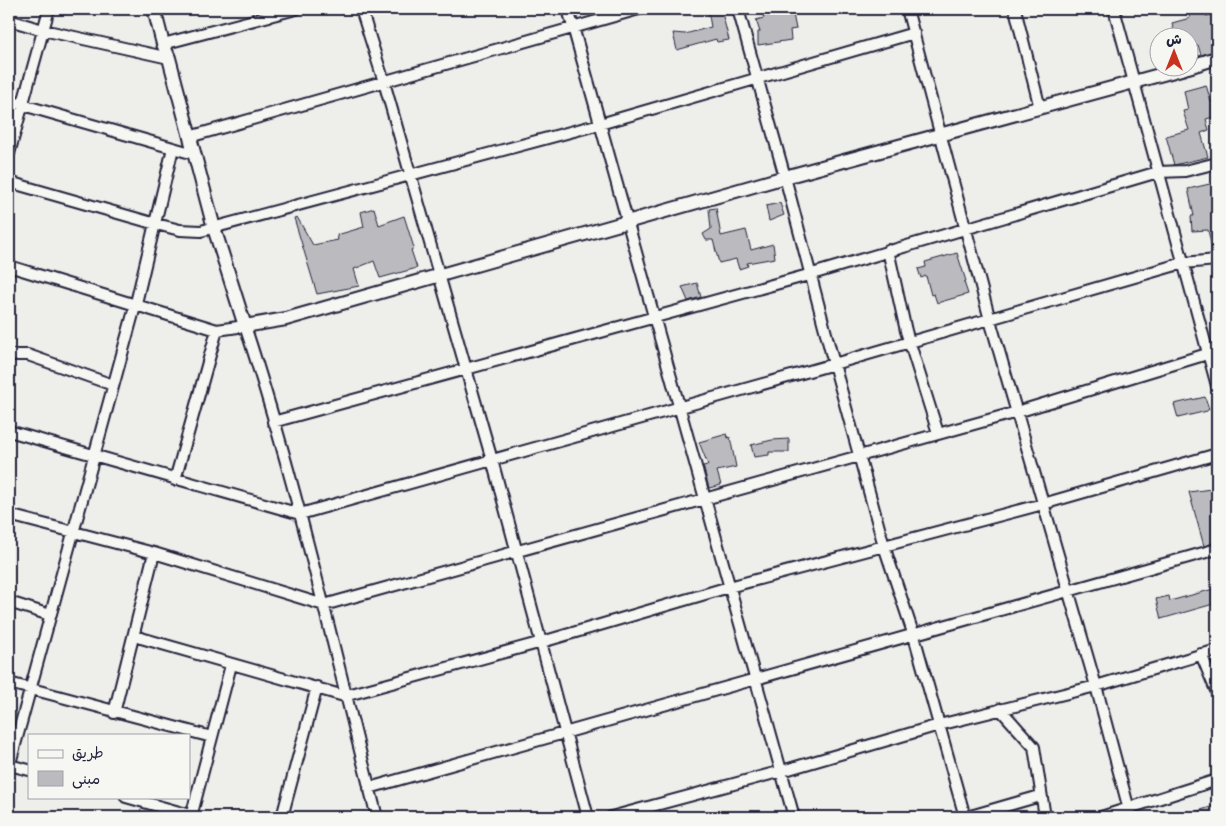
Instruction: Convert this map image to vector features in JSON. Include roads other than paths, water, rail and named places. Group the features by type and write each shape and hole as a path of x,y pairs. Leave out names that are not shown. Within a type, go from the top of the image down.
{"street":[{"path":"9,154 49,9"},
{"path":"154,9 163,44 169,58 214,228 300,514 324,605 344,696 377,817"},
{"path":"163,44 296,9"},
{"path":"361,9 384,82 492,460 588,817"},
{"path":"568,9 794,817"},
{"path":"189,137 639,9"},
{"path":"738,9 786,177 834,364 884,546 914,636 966,817 1040,796"},
{"path":"907,9 942,134 990,320 1096,686 1130,813"},
{"path":"1014,9 1040,108"},
{"path":"1114,9 1183,263 1213,352 1217,386"},
{"path":"9,20 43,30 169,58"},
{"path":"9,182 156,224 190,231 214,228 600,124 914,33"},
{"path":"1198,64 1217,58"},
{"path":"9,266 136,303 217,330 245,326 286,319 786,177 1148,78"},
{"path":"9,102 194,154"},
{"path":"28,770 9,766 136,303 173,148"},
{"path":"273,422 812,274 966,226 1158,172 1185,171 1217,163"},
{"path":"888,250 910,343 938,433"},
{"path":"9,431 175,480 300,514 910,343 1183,263 1217,260"},
{"path":"175,480 217,330"},
{"path":"9,515 154,553 324,605 859,454 1017,412 1213,352"},
{"path":"9,354 38,358 113,385"},
{"path":"134,636 344,696 542,642 729,587 1043,504 1217,454"},
{"path":"369,788 914,636 1217,549"},
{"path":"114,713 154,553"},
{"path":"9,602 50,615"},
{"path":"611,817 782,771 939,725 1096,686 1217,650"},
{"path":"1201,654 1217,693"},
{"path":"129,798 194,817 231,665"},
{"path":"9,683 114,713 212,737"},
{"path":"282,817 316,687"},
{"path":"1000,709 1034,747 1040,796 1045,817"},
{"path":"1101,817 1130,813 1217,780"}]}
